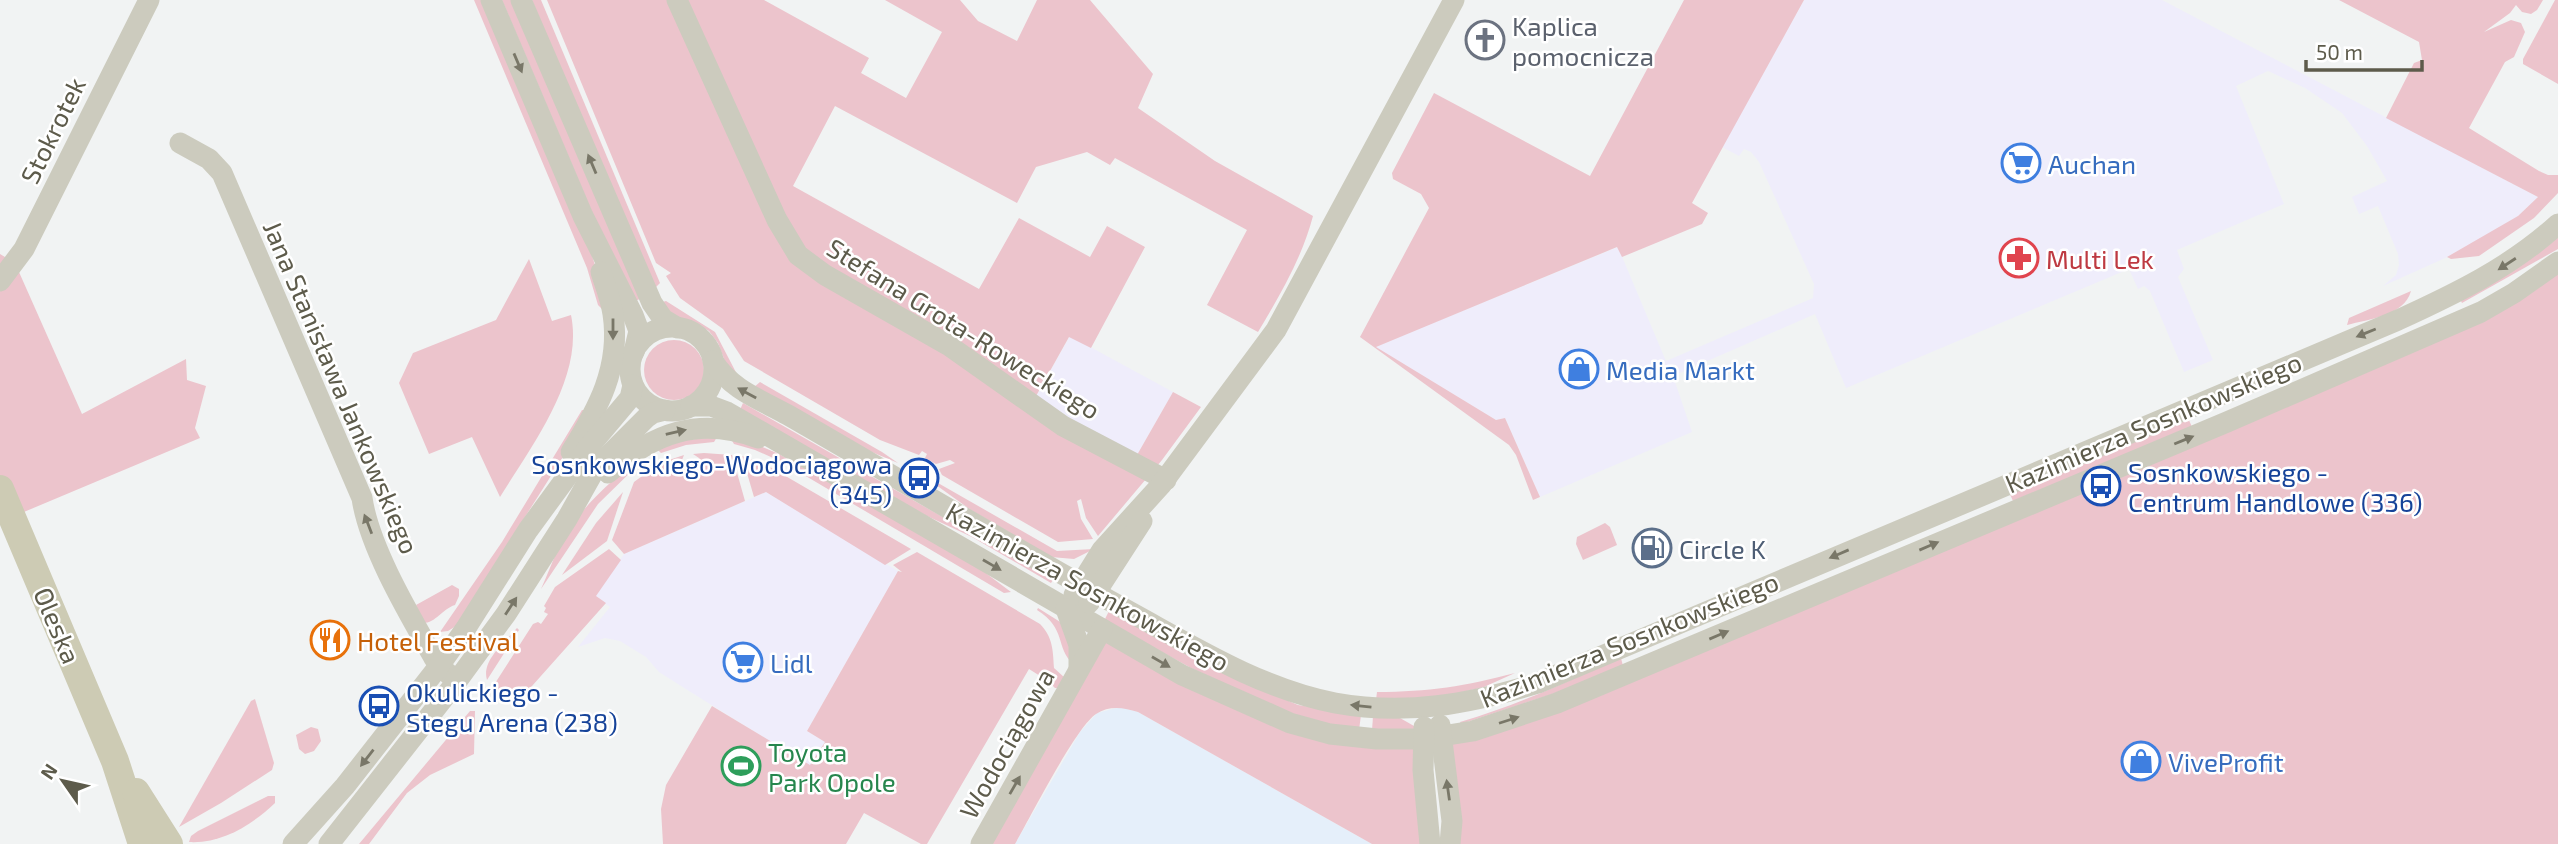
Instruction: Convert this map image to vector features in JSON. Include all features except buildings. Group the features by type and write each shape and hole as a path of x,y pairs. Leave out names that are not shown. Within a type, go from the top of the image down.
{"main road":[{"name":"Oleska","path":"0,489 115,761 142,844"},
{"name":"Oleska","path":"115,761 169,844"}],"street":[{"name":"Stokrotek","path":"0,282 24,249 149,0"},
{"path":"293,844 345,786 439,666 528,530 588,448 630,398 633,385 630,370 639,331 583,216 491,0"},
{"path":"329,844 506,614 567,519 595,469 646,418 653,413 691,407 701,399 711,384 713,361 699,337 663,318 652,303 521,0"},
{"name":"Stefana Grota-Roweckiego","path":"677,0 777,220 798,255 825,275 948,345 1063,426 1164,483"},
{"path":"1073,613 1088,589 1102,550 1164,483 1276,330 1454,0"},
{"name":"Jana Stanisława Jankowskiego","path":"180,143 209,159 222,173 362,498 365,519 396,586 439,666"},
{"path":"528,530 555,477 600,403 610,367 614,339 613,311 583,216"},
{"name":"Kazimierza Sosnkowskiego","path":"713,361 725,378 740,389 1088,589 1214,657 1293,692 1356,706 1398,709 1429,707 1475,701 1538,683 2393,322 2485,277 2512,260 2558,224"},
{"name":"Kazimierza Sosnkowskiego","path":"691,407 703,405 719,408 1182,675 1290,723 1330,734 1377,739 1433,738 1473,731 1557,704 2431,336 2514,293 2558,262"},
{"path":"634,352 639,343 651,333 678,328"},
{"path":"633,385 644,400 665,411"},
{"path":"567,519 608,473 629,455 665,435 709,428 732,431 754,436 796,454"},
{"name":"Wodociągowa","path":"1073,613 1079,645 1079,670"},
{"name":"Wodociągowa","path":"981,844 1101,629"},
{"path":"439,666 457,681"},
{"path":"1429,707 1440,723 1423,771 1430,844"},
{"path":"1433,738 1452,821 1450,844"}],"shaded area":[{"path":"474,0 483,0 592,256 603,310 598,305 587,268"},
{"path":"502,0 514,0 643,297 634,302 606,245"},
{"path":"532,0 541,0 660,283 652,291"},
{"path":"547,0 764,0 869,58 861,73 906,98 942,32 885,0 960,0 978,21 1017,41 1037,0 1090,0 1153,74 1138,108 1215,161 1313,216 1297,261 1258,332 1207,305 1247,230 1115,158 1110,165 1087,152 1036,167 1017,203 835,106 793,186 979,289 1019,218 1090,257 1107,226 1145,247 1091,348 1069,337 1031,405 1133,462 1173,392 1201,407 1162,460 1098,536 1086,518 1081,499 1077,501 1081,519 1093,539 1058,542 942,475 939,469 955,463 950,460 936,464 925,458 927,454 922,451 919,455 880,440 744,361 723,329 680,298 666,276 671,273 656,263"},
{"path":"1684,0 1804,0 1692,203 1708,213 1702,224 1622,257 1617,247 1376,347 1496,420 1505,418 1540,497 1533,500 1516,455 1509,445 1360,337 1429,208 1421,194 1393,179 1392,173 1434,93 1590,176"},
{"path":"1804,0 2162,0 2538,197 2518,216 2463,250 2383,286 2396,275 2398,254 2378,206 2359,214 2352,197 2387,181 2367,146 2342,113 2305,88 2268,71 2236,86 2284,204 2177,250 2184,269 2178,277 2213,360 2184,372 2150,291 2144,286 2138,289 2129,269 1846,388 1815,314 1673,376 1692,432 1540,497 1505,418 1496,420 1375,347 1618,247 1666,361 1813,298 1814,284 1759,162 1751,152 1744,149 1739,156 1722,147"},
{"path":"2339,0 2543,0 2531,14 2522,12 2516,5 2510,13 2484,32 2511,20 2521,23 2525,32 2514,57 2505,62 2469,128 2539,171 2558,175 2558,193 2534,218 2479,256 2451,259 2447,257 2518,216 2538,197 2386,118 2414,63 2422,60 2419,42"},
{"path":"2555,0 2558,0 2558,84 2523,64 2523,59"},
{"path":"2558,236 2558,249 2462,303 2460,299"},
{"path":"0,254 15,263 82,414 186,359 187,380 206,386 195,428 200,438 12,517 0,489"},
{"path":"529,259 552,321 571,315 573,339 563,387 540,433 500,497 472,437 429,454 399,383 413,353 496,320"},
{"path":"2558,272 2558,844 1450,844 1443,736 1473,731"},
{"path":"2411,291 2401,306 2393,311 2347,325 2349,318"},
{"path":"666,301 715,332 741,382 727,367 718,343 709,331 673,316 659,303"},
{"path":"1070,336 1173,392 1133,462 1031,405"},
{"path":"674,340 691,345 699,353 704,370 699,387 691,395 674,400 657,395 649,387 644,370 649,353 657,345"},
{"path":"760,382 898,463 855,445 753,388"},
{"path":"743,403 1053,580 1051,583 972,537 927,516 739,412"},
{"path":"582,410 592,411 456,626 440,632 502,542"},
{"path":"2188,418 2192,427 2013,501 2009,492"},
{"path":"717,437 714,442 686,445 661,453 655,447 665,442"},
{"path":"731,439 751,442 779,454 979,568 1011,592 1004,593 782,462 734,444"},
{"path":"693,454 732,455 745,501 624,554 612,540 634,482 660,463 684,455 682,460 694,467 699,458"},
{"path":"742,456 770,467 911,549 885,565 766,492 754,497"},
{"path":"642,457 644,459 598,504 541,589 558,549 574,522 606,487"},
{"path":"938,483 1057,551 1094,549 1074,559 1051,557 971,510 936,485"},
{"path":"623,492 607,541 562,575 596,523"},
{"path":"766,492 898,571 807,731 825,742 810,766 659,672 646,657 620,641 605,638 578,647 610,607 595,596 624,554"},
{"path":"1605,523 1610,527 1617,545 1583,560 1576,544 1577,537"},
{"path":"609,549 621,560 596,596 606,603 524,695 515,700 504,698 492,688 533,624 541,624 548,614 544,612 544,606 555,587"},
{"path":"917,552 1040,624 1050,639 1054,668 1065,678 1059,688 1055,688 1029,669 927,844 921,844 864,813 846,844 663,844 661,809 666,785 712,706 810,765 825,742 807,731 898,571 902,572 893,565"},
{"path":"452,585 459,589 455,605 432,621 423,623 416,605"},
{"path":"1038,608 1065,625 1073,664 1064,651 1053,624"},
{"path":"1109,611 1298,705 1361,715 1359,730 1302,719 1191,668 1111,624 1105,619"},
{"path":"517,628 519,630 487,680 487,666 491,659"},
{"path":"1102,629 1290,723 1423,739 1430,844 1372,844 1138,712 1117,708 1101,711 1087,722 1015,844 981,844"},
{"path":"1621,658 1623,666 1583,684 1461,724 1460,722 1522,701"},
{"path":"1515,673 1484,687 1433,699 1376,700 1377,692 1447,687"},
{"path":"255,699 274,763 272,770 179,827 251,701"},
{"path":"1120,707 1138,712 1372,844 1015,844 1080,732 1097,713"},
{"path":"470,711 475,711 474,754 430,775 407,793 369,844 359,844"},
{"path":"1373,716 1400,718 1421,730 1372,731"},
{"path":"311,727 318,729 321,741 314,751 305,754 299,749 296,735"},
{"path":"268,796 275,796 275,803 247,825 213,840 189,842 191,836 198,831"}],"place":[{"name":"Kaplica pomocnicza","path":"1485,40"},
{"name":"Auchan","path":"2021,163"},
{"name":"Multi Lek","path":"2019,258"},
{"name":"Media Markt","path":"1579,369"},
{"name":"Sosnkowskiego-Wodociągowa (345)","path":"919,478"},
{"name":"Sosnkowskiego - Centrum Handlowe (336)","path":"2101,486"},
{"name":"Circle K","path":"1652,548"},
{"name":"Hotel Festival","path":"330,640"},
{"name":"Lidl","path":"743,662"},
{"name":"Okulickiego - Stegu Arena (238)","path":"379,706"},
{"name":"ViveProfit","path":"2141,761"},
{"name":"Toyota Park Opole","path":"741,766"}]}
